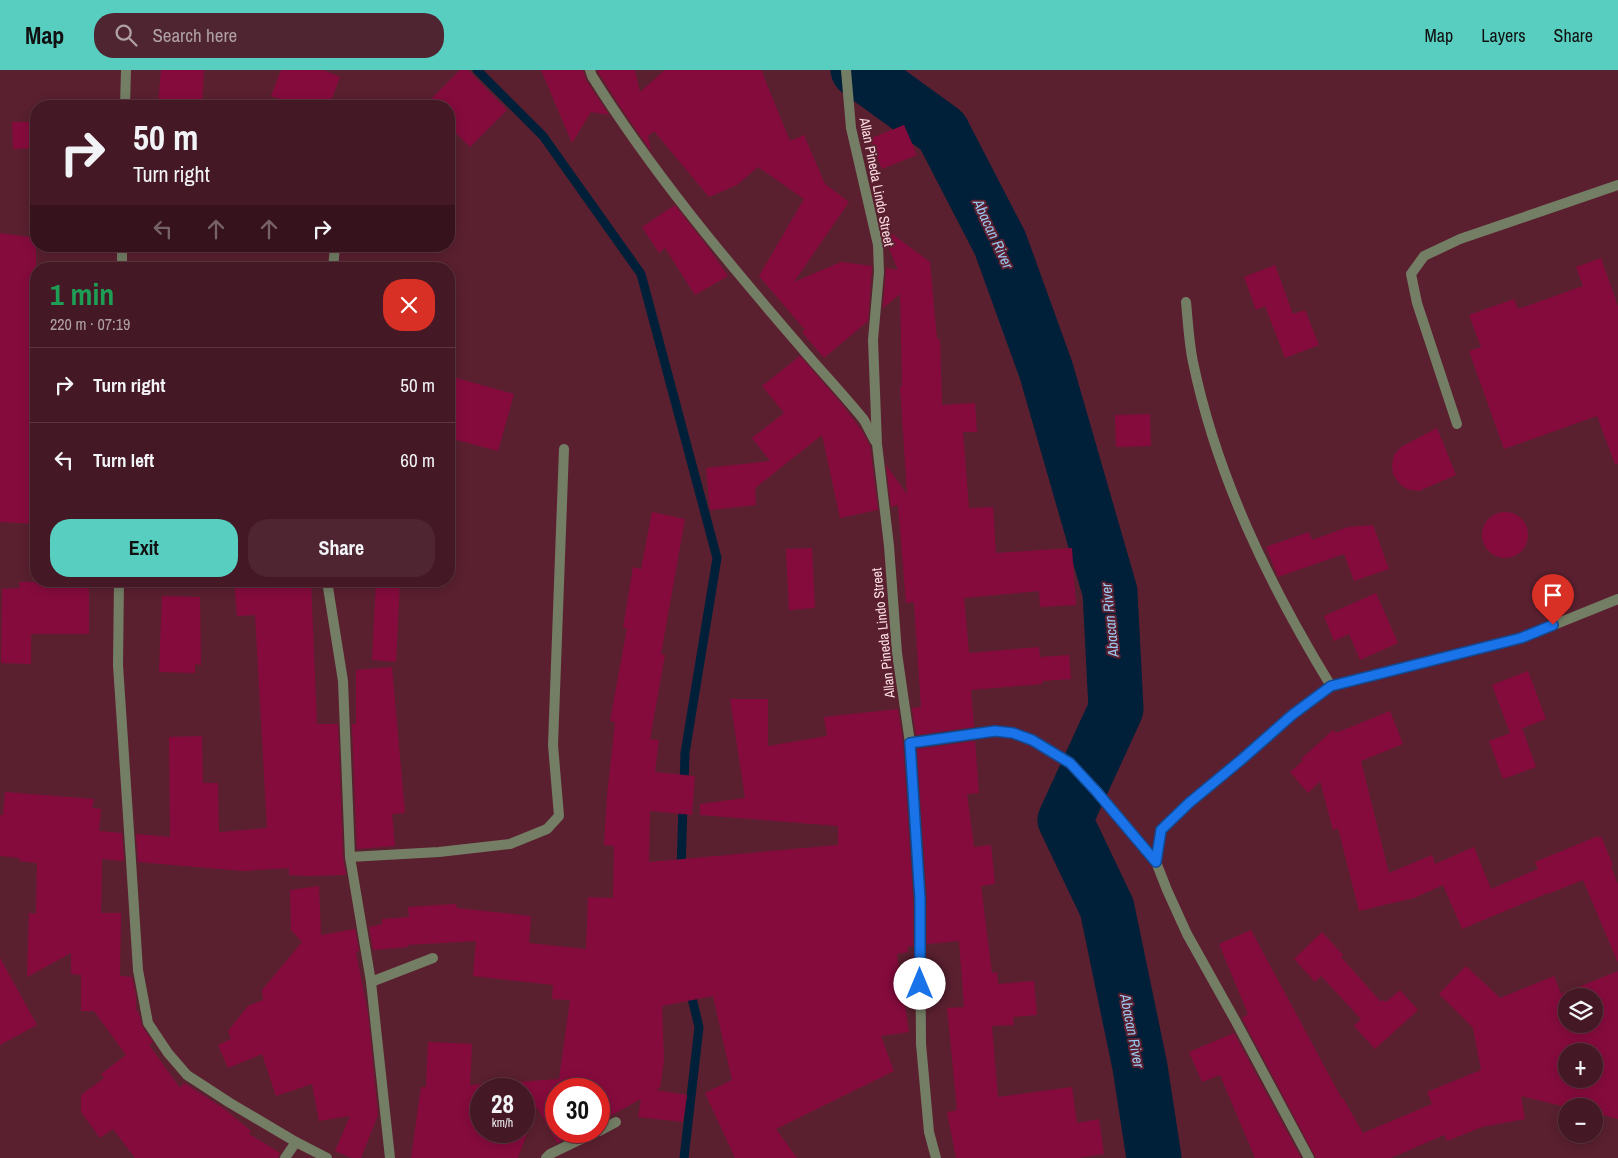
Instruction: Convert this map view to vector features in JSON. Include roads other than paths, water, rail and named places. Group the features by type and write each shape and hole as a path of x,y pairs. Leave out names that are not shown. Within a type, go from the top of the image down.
{"street":[{"path":"125,100 126,70"},
{"path":"590,70 623,124 677,197 737,272 864,420 876,444"},
{"name":"Allan Pineda Lindo Street","path":"846,70 851,128 878,245 879,272 873,340 876,444 889,546 897,653 910,743 920,899 922,1073 929,1132 936,1158"},
{"path":"1457,424 1417,303 1411,274 1424,256 1460,239 1618,185"},
{"path":"1186,302 1193,361 1200,390 1213,438 1238,507 1256,548 1299,633 1331,686"},
{"path":"350,857 438,852 510,844 547,829 559,816 553,745 564,449"},
{"path":"119,587 118,665 131,871 138,970 148,1023 168,1053 187,1074 230,1103 327,1158"},
{"path":"328,587 343,681 350,857 371,982 390,1158"},
{"path":"1156,862 1161,830 1189,803 1292,715 1331,686 1521,638 1618,599"},
{"path":"910,743 995,731 1013,733 1032,740 1070,763 1156,862 1187,934 1309,1158"},
{"path":"371,982 433,958"},
{"path":"610,1125 616,1122"},
{"path":"285,1158 296,1142"},
{"path":"546,1158 550,1154 573,1143"}],"waterway":[{"path":"477,70 543,136 641,274 717,558 685,753 684,786"},
{"name":"Abacan River","path":"858,70 942,131 1000,243 1046,370 1110,592 1116,709 1065,820 1107,908 1140,1067 1154,1158"},
{"path":"681,871 683,804"},
{"path":"684,1158 699,1027 690,990"}]}
